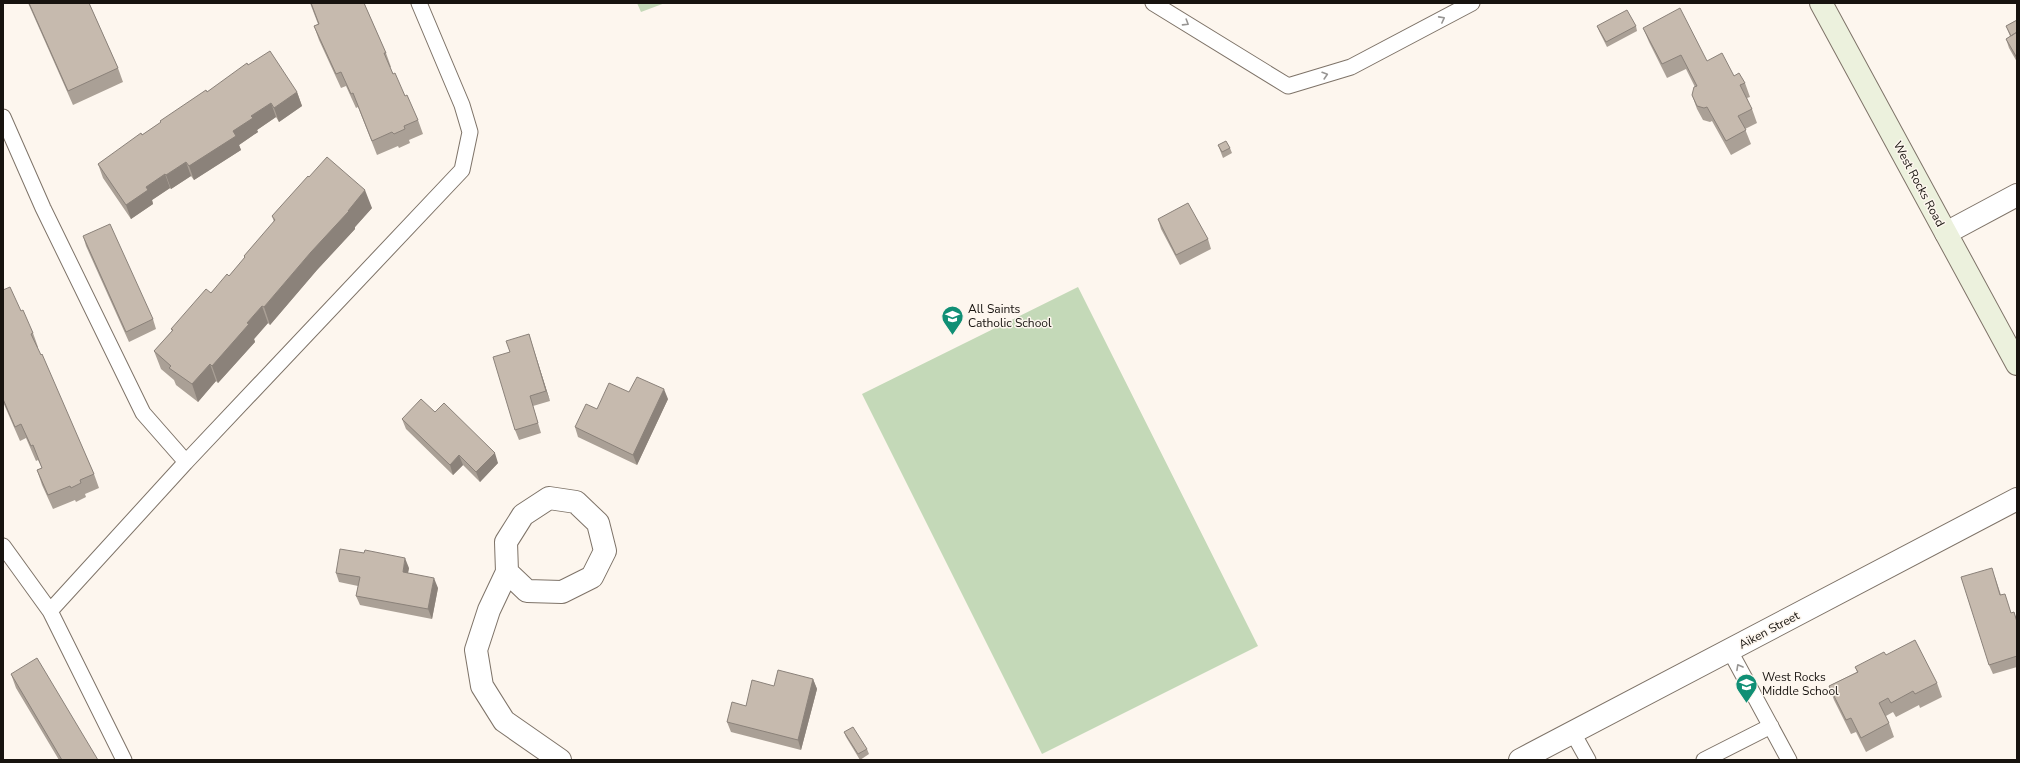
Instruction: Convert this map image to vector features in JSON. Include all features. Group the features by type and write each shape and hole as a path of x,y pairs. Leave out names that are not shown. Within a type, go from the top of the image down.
{"main road":[{"name":"West Rocks Road","path":"1821,3 2017,364"}],"street":[{"path":"1946,233 2017,194"},
{"path":"507,572 527,591 562,592 592,576 605,551 598,523 576,502 549,498 523,515 506,542 507,572 489,610 476,650 482,686 504,721 560,760"},
{"name":"Aiken Street","path":"1520,760 2017,499"}],"lane":[{"path":"50,611 186,462 462,170 470,132 462,105 419,3"},
{"path":"1153,3 1288,86 1351,67 1472,3"},
{"path":"3,117 43,208 143,413 186,462"},
{"path":"3,546 50,611 124,760"},
{"path":"1730,651 1789,760"},
{"path":"1704,760 1771,726"},
{"path":"1573,733 1588,760"}],"green space":[{"path":"637,3 665,3 641,12"},
{"path":"1078,287 1258,646 1042,754 862,394"}],"building":[{"path":"29,3 89,3 118,68 68,91"},
{"path":"311,3 364,3 386,53 384,53 393,74 395,73 405,96 407,95 418,120 404,126 405,129 394,134 392,132 372,141 353,93 351,94 341,72 336,74 314,26 319,24"},
{"path":"1680,8 1707,61 1722,53 1734,76 1739,73 1745,83 1740,85 1752,109 1738,116 1746,130 1726,141 1707,107 1704,108 1697,106 1692,95 1694,87 1697,86 1681,55 1662,64 1643,28"},
{"path":"1627,10 1636,26 1606,42 1597,26"},
{"path":"2017,20 2017,32 2011,36 2006,26"},
{"path":"2017,32 2017,58 2006,39"},
{"path":"270,51 297,92 274,108 271,103 251,116 253,118 233,131 236,136 189,166 186,162 166,175 165,174 146,187 148,190 126,205 98,164 141,133 142,135 206,90 207,92 247,63 248,65"},
{"path":"1226,141 1230,148 1222,152 1218,145"},
{"path":"327,157 365,190 349,211 311,252 264,307 262,306 247,323 249,324 212,366 210,364 192,384 169,368 171,366 154,351 206,289 211,293 227,274 229,276 275,220 272,216"},
{"path":"1188,203 1208,239 1176,255 1158,219"},
{"path":"110,224 153,319 126,332 83,236"},
{"path":"10,287 21,311 23,310 33,333 31,334 41,355 42,354 94,474 80,480 81,483 71,488 70,486 48,495 37,470 42,468 33,445 31,446 21,424 15,427 3,399 3,290"},
{"path":"529,334 546,391 530,396 538,423 515,430 493,357 510,352 506,341"},
{"path":"637,377 664,389 633,455 575,427 586,404 597,409 609,383 629,392"},
{"path":"421,399 435,412 444,403 495,453 476,472 459,455 450,465 402,419"},
{"path":"340,549 364,553 365,550 405,558 403,572 434,578 428,609 356,596 360,577 336,573"},
{"path":"1992,568 2000,595 2005,594 2011,613 2014,612 2017,622 2017,656 1989,665 1961,577"},
{"path":"1915,640 1937,683 1915,694 1913,691 1891,703 1888,698 1879,703 1889,723 1861,738 1851,718 1846,720 1829,686 1858,672 1855,667 1884,652 1886,655"},
{"path":"37,658 98,760 62,760 11,674"},
{"path":"778,670 813,679 798,740 727,722 732,702 746,706 752,680 774,686"},
{"path":"853,727 867,749 858,754 844,732"}],"place":[{"name":"All Saints Catholic School","path":"953,336"},
{"name":"West Rocks Middle School","path":"1747,704"}]}
